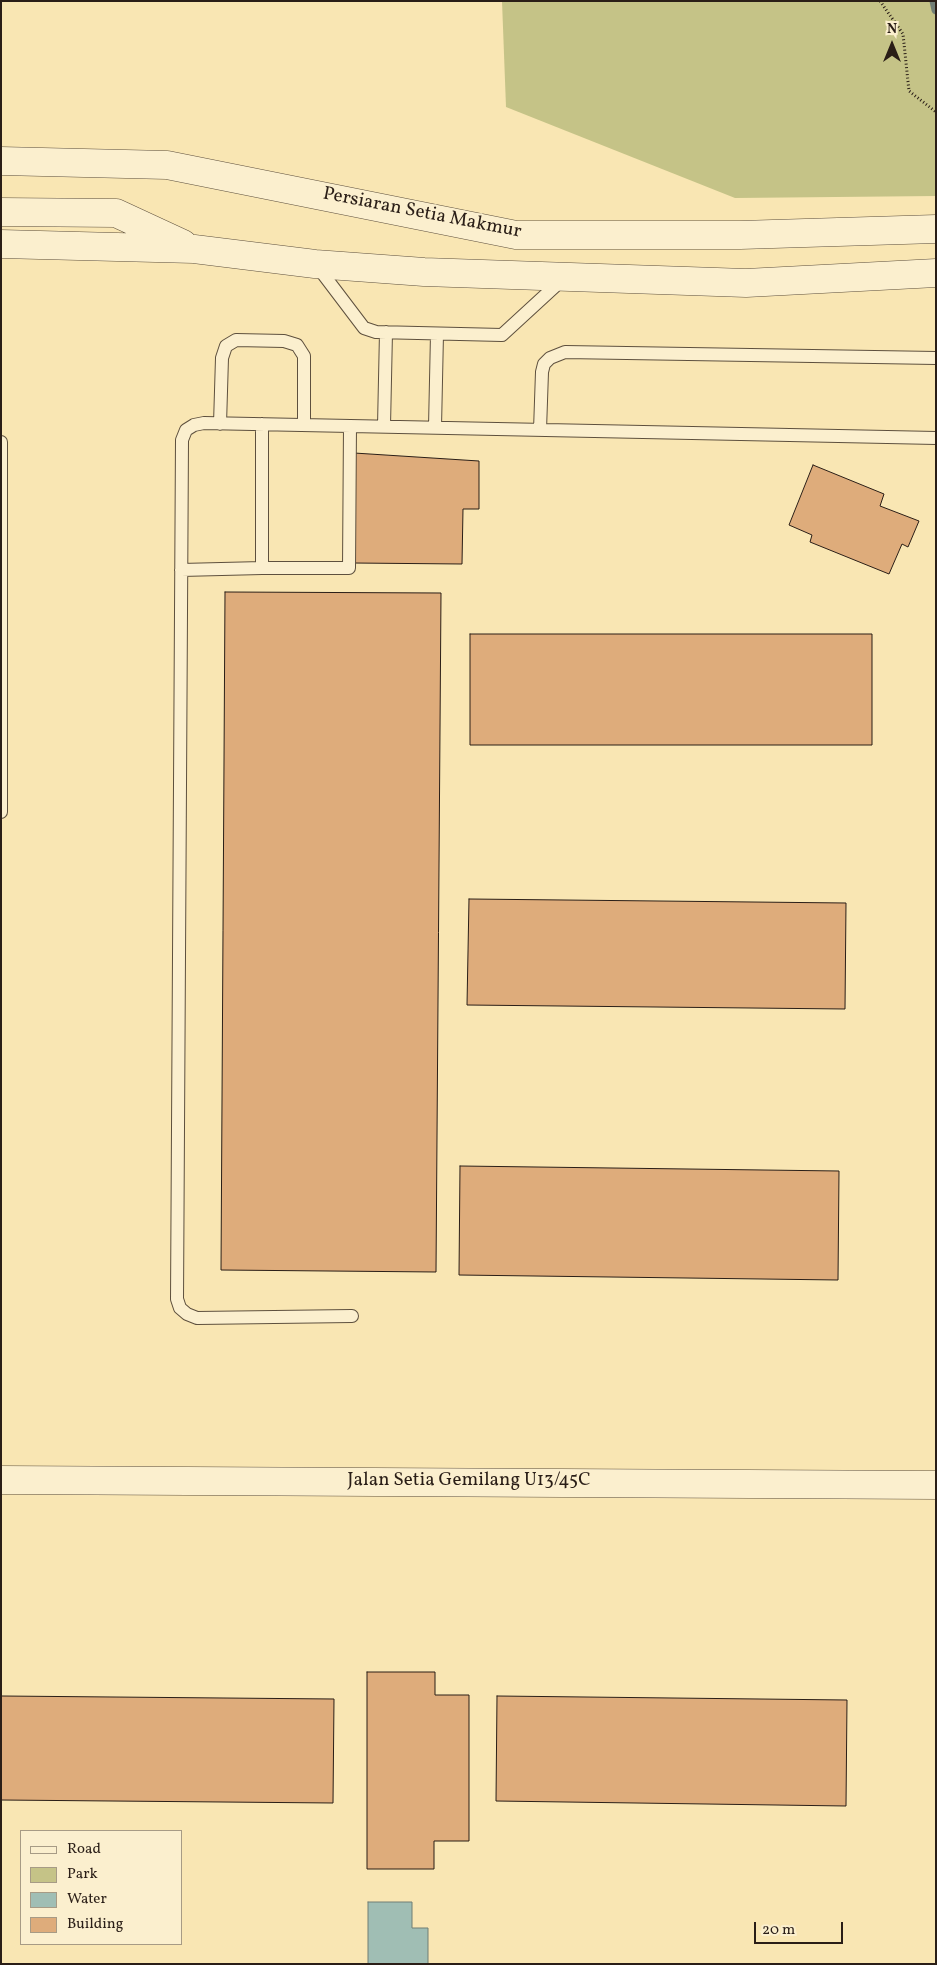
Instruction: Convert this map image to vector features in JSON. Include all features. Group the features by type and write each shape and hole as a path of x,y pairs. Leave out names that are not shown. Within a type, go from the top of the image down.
{"street":[{"name":"Persiaran Setia Makmur","path":"1,161 167,165 516,235 740,235 936,229"},
{"path":"1,212 116,213 194,249"},
{"path":"1,244 194,249 315,264 424,272 746,283 936,273"},
{"name":"Jalan Setia Gemilang U13/45C","path":"1,1480 936,1485"}],"lane":[{"path":"315,264 364,328 376,332 502,335 566,276"},
{"path":"384,426 386,332"},
{"path":"435,427 437,334"},
{"path":"220,424 222,358 226,346 236,340 284,340 297,345 304,356 304,425"},
{"path":"540,430 542,372 544,364 550,358 565,352 936,358"},
{"path":"352,1316 197,1318 187,1314 180,1308 177,1299 182,440 186,430 194,425 262,424 936,438"},
{"path":"262,424 262,568"},
{"path":"181,570 349,568 350,426"},
{"path":"1,442 1,812"}],"path":[{"path":"880,1 903,34 909,91 936,112"}],"green space":[{"path":"502,1 936,1 936,196 735,198 506,107"}],"water":[{"path":"368,1902 412,1902 412,1928 428,1928 428,1964 368,1964"}],"building":[{"path":"354,453 479,461 479,509 463,509 462,564 353,563"},
{"path":"813,465 884,494 880,506 919,521 908,547 902,544 889,574 810,542 812,535 789,525"},
{"path":"225,592 441,593 436,1272 221,1270"},
{"path":"470,634 872,634 872,745 470,745"},
{"path":"469,899 846,903 845,1009 467,1005"},
{"path":"460,1166 839,1171 838,1280 459,1275"},
{"path":"367,1672 435,1672 435,1695 469,1695 469,1841 434,1841 434,1869 367,1869"},
{"path":"1,1696 334,1699 333,1803 1,1800"},
{"path":"497,1696 847,1700 846,1806 496,1801"}],"waterway":[{"path":"934,1 936,10"}]}
